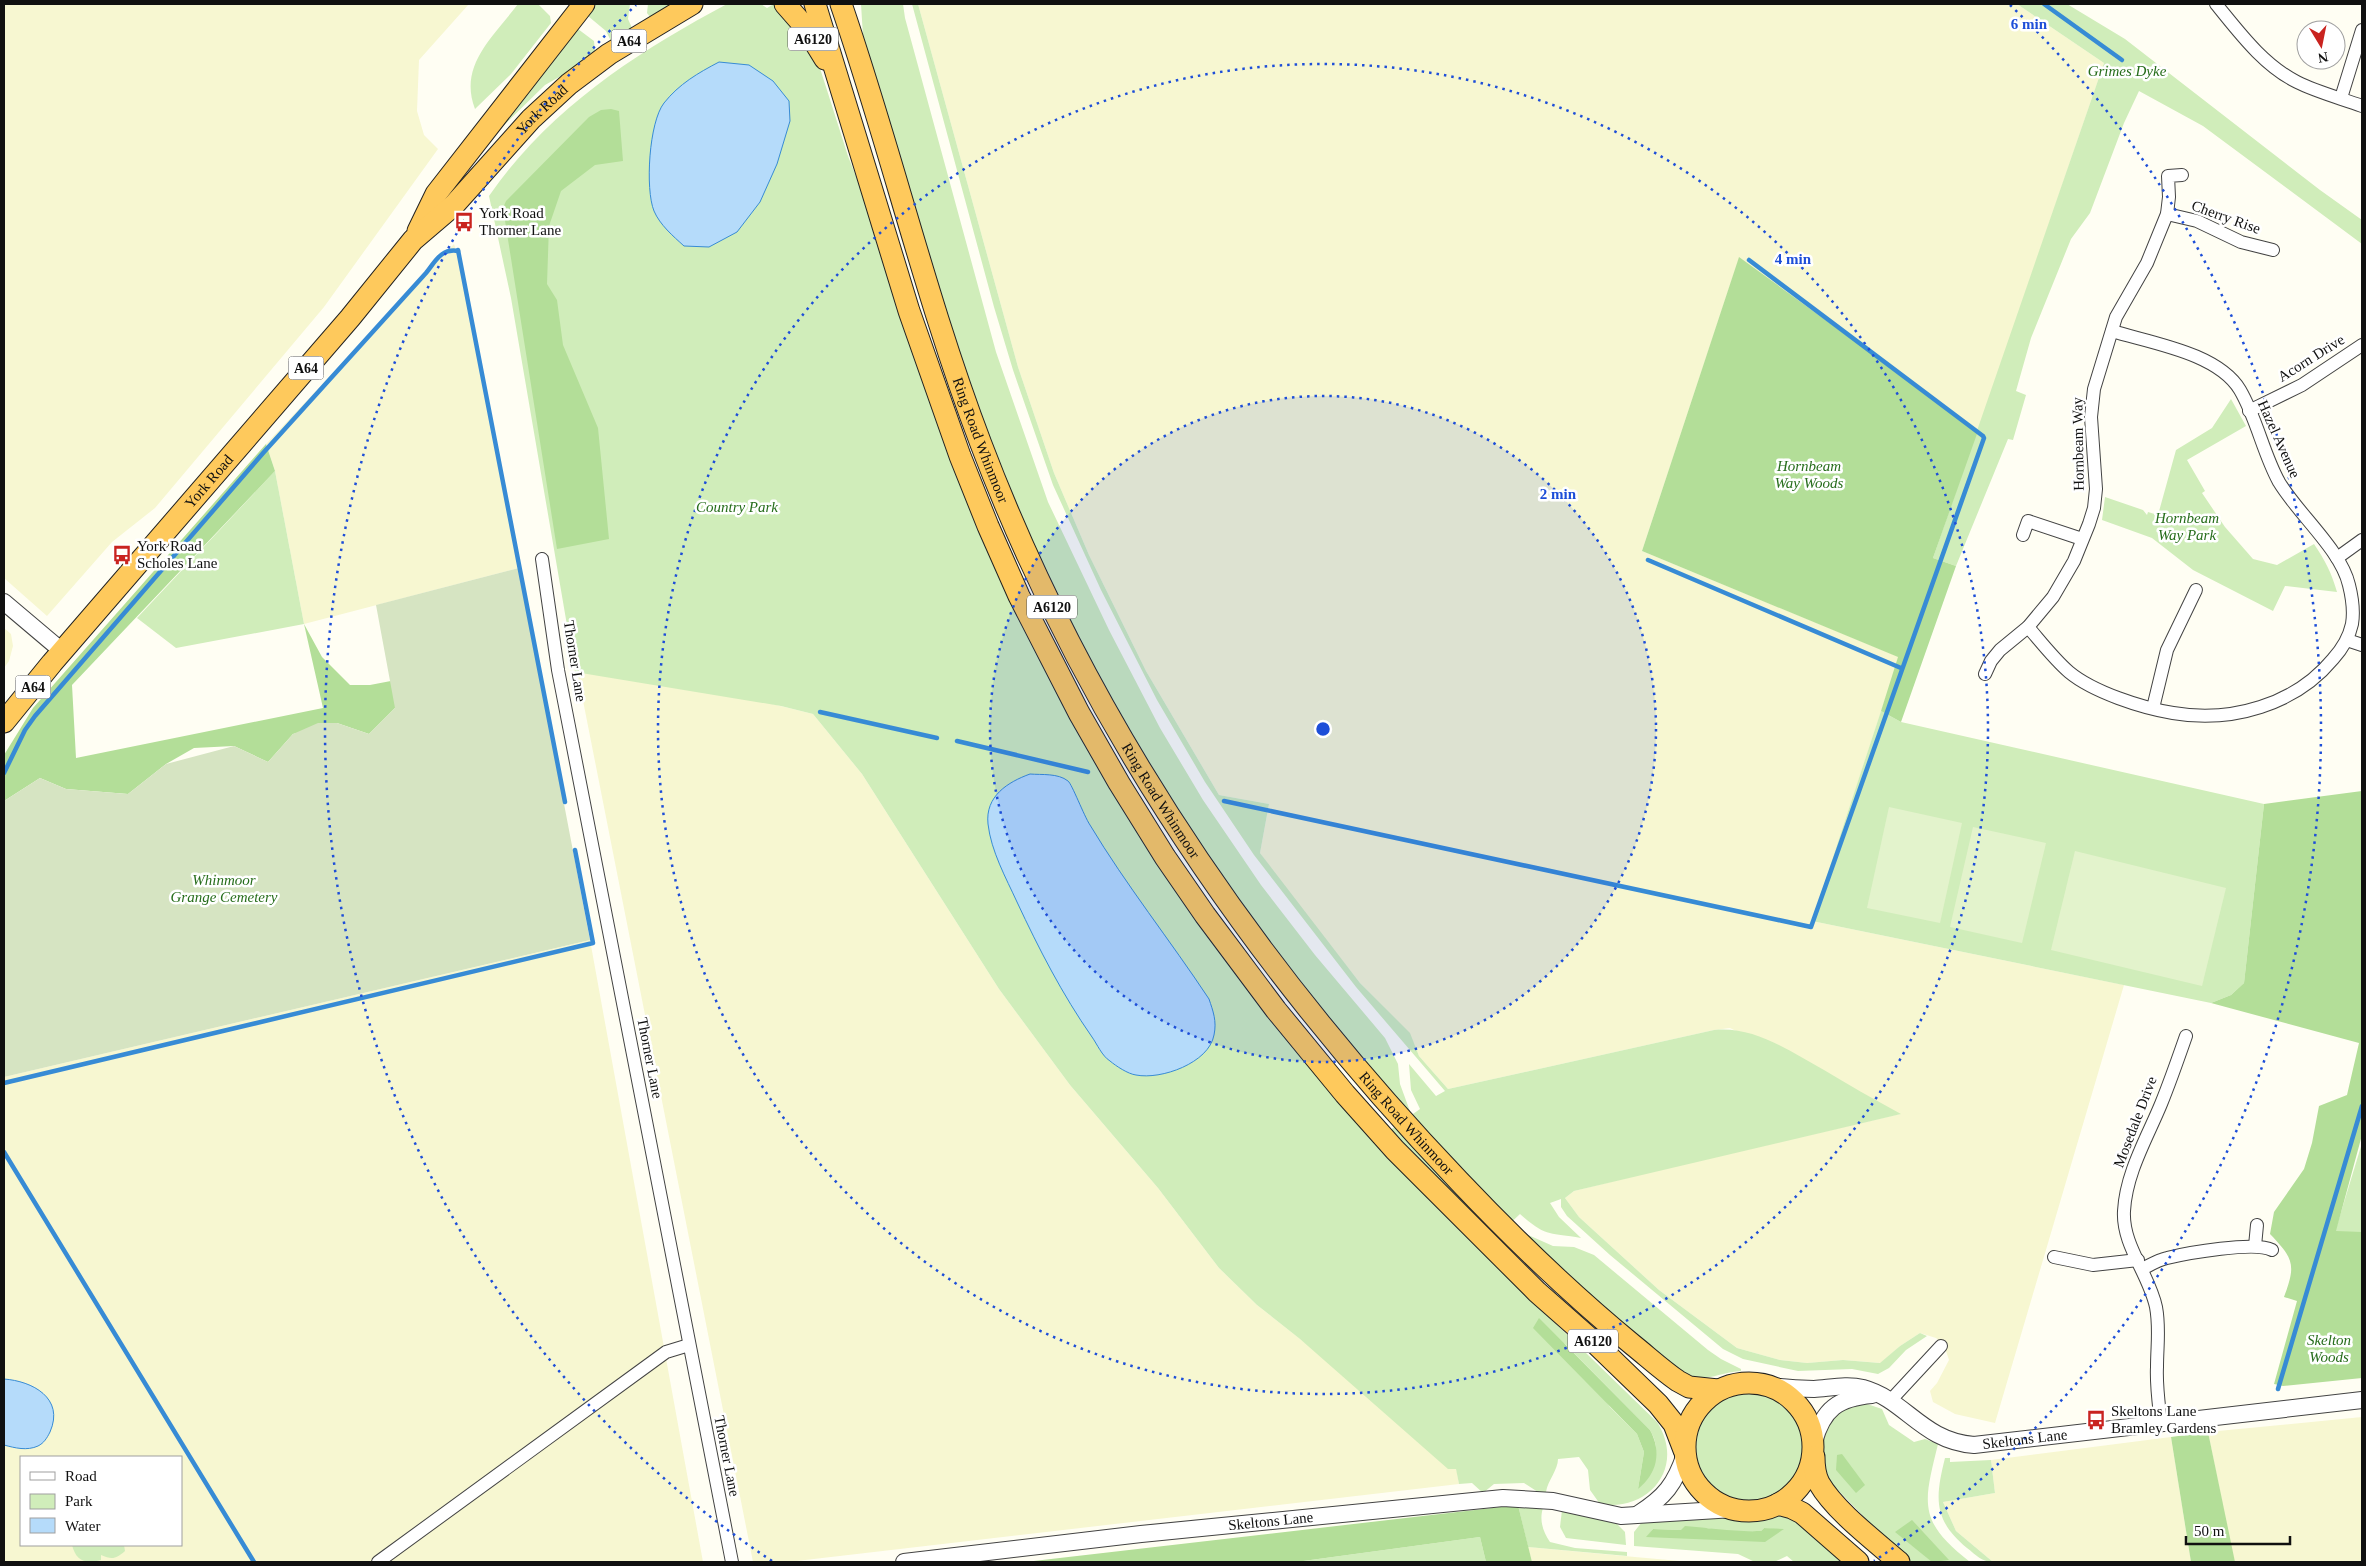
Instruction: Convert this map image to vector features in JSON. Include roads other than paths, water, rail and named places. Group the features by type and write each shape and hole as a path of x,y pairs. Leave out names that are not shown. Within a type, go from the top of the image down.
{"highway":[{"name":"York Road","path":"413,240 436,194 584,4"},
{"name":"York Road","path":"4,722 350,318 413,240 454,205 531,119 569,84 609,54 692,4"},
{"name":"Ring Road Whinmoor","path":"785,4 806,28 836,79"},
{"name":"Ring Road Whinmoor","path":"815,4 825,31 836,79 887,233 912,320 953,437 988,526 1044,646 1119,783 1165,857 1205,915 1289,1025 1394,1150 1537,1292 1596,1344 1658,1404 1674,1424 1685,1452"},
{"name":"Ring Road Whinmoor","path":"840,4 854,42 944,338 980,444 1017,534 1063,629 1133,759 1207,875 1302,1003 1413,1133 1539,1263 1594,1313 1668,1374 1689,1387 1718,1390"},
{"name":"Ring Road Whinmoor","path":"854,42 856,4"},
{"path":"1814,1448 1808,1474 1800,1487 1778,1504 1752,1511 1734,1509 1718,1504 1705,1495 1692,1476 1685,1452 1686,1432 1691,1418 1705,1400 1718,1390 1730,1385 1746,1382 1771,1386 1786,1394 1797,1403 1805,1414 1814,1448 1815,1472 1819,1483 1829,1496 1899,1562"},
{"path":"1778,1504 1802,1513 1858,1562"}],"street":[{"path":"2216,4 2247,41 2269,62 2295,81 2362,106"},
{"path":"2340,98 2362,30"},
{"name":"Hornbeam Way","path":"1984,674 2000,650 2028,628 2038,616 2074,561 2094,508 2096,489 2092,403 2112,331 2122,306 2147,263 2167,214 2169,197 2168,176 2182,175"},
{"name":"Cherry Rise","path":"2167,214 2197,221 2240,242 2273,250"},
{"name":"Hazel Avenue","path":"2028,628 2070,672 2110,694 2153,708 2197,716 2255,709 2270,705 2298,691 2326,668 2347,640 2352,624 2353,608 2345,572 2337,558 2287,496 2273,472 2240,391 2230,376 2218,366 2200,358 2112,331"},
{"name":"Acorn Drive","path":"2249,411 2302,385 2362,345"},
{"path":"2023,535 2028,521 2082,539"},
{"path":"2337,558 2362,540"},
{"name":"Thorner Lane","path":"542,560 558,670 732,1562"},
{"path":"2153,708 2166,650 2196,590"},
{"path":"4,602 62,652"},
{"path":"2347,640 2362,645"},
{"name":"Mosedale Drive","path":"2161,1424 2156,1369 2160,1332 2152,1289 2126,1234 2124,1211 2130,1181 2144,1139 2160,1105 2186,1036"},
{"path":"2255,1246 2257,1224"},
{"path":"2054,1256 2093,1265 2140,1265 2165,1258 2255,1246 2266,1247 2272,1250"},
{"path":"378,1562 666,1352 689,1345"},
{"path":"1814,1448 1822,1419 1833,1407 1850,1398 1885,1398 1941,1346"},
{"name":"Skeltons Lane","path":"1771,1386 1812,1389 1848,1386 1864,1388 1885,1398 1927,1430 1948,1439 1969,1444 1984,1444 2362,1400"},
{"path":"1636,1515 1665,1493 1679,1470 1685,1452"},
{"name":"Skeltons Lane","path":"904,1562 1141,1534 1503,1498 1553,1501 1610,1514 1636,1515 1734,1509"}],"water":[{"path":"719,62 749,65 773,81 789,101 790,121 777,164 760,202 737,232 709,247 684,246 663,226 654,211 651,201 649,172 652,140 659,112 670,96 689,80"},
{"path":"1030,774 1055,776 1068,781 1087,821 1133,891 1209,999 1215,1021 1214,1035 1210,1045 1194,1061 1170,1072 1158,1075 1136,1075 1122,1070 1102,1053 1061,988 1004,874 992,844 988,824 988,814 994,798 1006,786"},
{"path":"4,1379 15,1380 35,1388 49,1401 53,1410 53,1420 48,1436 44,1442 34,1448 25,1449 4,1445"}],"waterway":[{"name":"Grimes Dyke","path":"2044,4 2122,60"},
{"path":"458,250 565,802"},
{"path":"4,773 25,730 35,716 264,452 439,257 447,252 458,251"},
{"path":"1224,801 1811,927 1984,438 1749,260"},
{"path":"1648,560 1901,668"},
{"path":"820,712 937,738"},
{"path":"957,741 1088,772"},
{"path":"4,1083 593,943 575,850"},
{"path":"2278,1389 2362,1106"},
{"path":"4,1152 254,1562"}],"place":[{"name":"York Road Thorner Lane","path":"464,222"},
{"name":"York Road Scholes Lane","path":"122,555"},
{"name":"Skeltons Lane Bramley Gardens","path":"2096,1420"}],"park label":[{"name":"Hornbeam Way Woods","path":"1809,474"},
{"name":"Country Park","path":"737,507"},
{"name":"Hornbeam Way Park","path":"2187,526"},
{"name":"Whinmoor Grange Cemetery","path":"224,888"},
{"name":"Skelton Woods","path":"2329,1348"}]}
